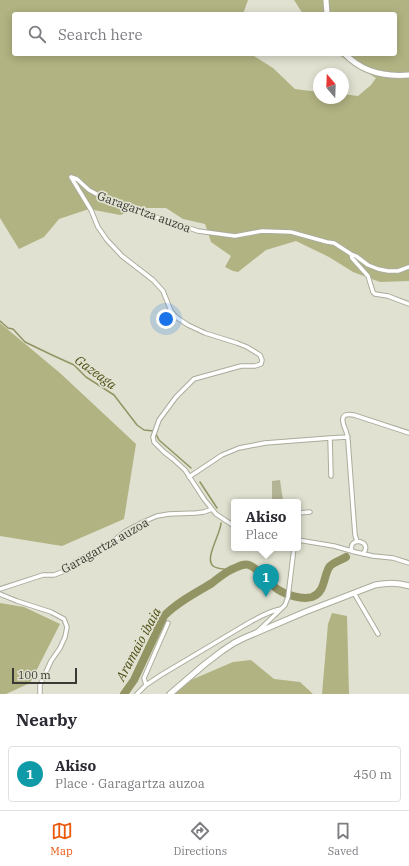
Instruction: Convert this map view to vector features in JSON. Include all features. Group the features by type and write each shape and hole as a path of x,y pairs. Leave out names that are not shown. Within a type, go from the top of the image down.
{"main road":[{"path":"326,0 327,12"},
{"path":"348,56 352,61 363,68 377,73 399,76 409,75"},
{"path":"170,694 222,651 234,643 256,633 375,585 395,583 409,586"}],"street":[{"name":"Garagartza auzoa","path":"231,524 212,509 185,470 154,442 154,437 159,420 176,397 194,379 241,366 256,366 261,364 262,360 260,355 247,347 205,333 188,325 176,317 171,311 163,292 153,280 122,256 107,240 98,227 71,176 77,179 89,190 102,197 126,207 198,231 235,236 262,230 296,233 330,242 351,254"},
{"path":"351,254 368,265 388,272 398,271 409,267"},
{"path":"351,254 352,258 368,276 375,294 388,296 409,304"},
{"path":"357,541 355,535 348,437 342,422 345,415 348,414 409,433"},
{"path":"189,477 222,455 239,448 265,443 348,437"},
{"path":"330,438 331,476"},
{"name":"Garagartza auzoa","path":"0,589 43,575 54,575 67,570 75,562 112,542 126,531 143,522 162,515 175,513 196,513 212,509"},
{"path":"301,513 310,512"},
{"path":"301,540 334,546 362,554 393,558 409,562"},
{"path":"352,551 352,545 357,541"},
{"path":"357,541 365,544 365,551 362,554"},
{"path":"256,633 285,605 288,597 294,551"},
{"path":"354,593 378,634"},
{"path":"0,594 51,612 64,619 67,627 65,637 48,667 40,685 40,694"},
{"path":"137,694 146,685 258,617 271,611 281,609"},
{"path":"146,685 144,678 168,623"}],"green space":[{"path":"0,0 248,0 244,12 12,12 12,56 254,56 273,68 295,89 313,91 313,104 349,104 349,95 358,96 371,85 376,78 340,56 397,56 397,12 302,12 294,0 409,0 409,281 380,282 353,272 329,257 296,241 266,250 238,272 233,271 225,267 231,256 211,242 205,224 183,219 166,208 142,208 120,215 89,209 59,219 44,237 19,249 0,218"},
{"path":"0,323 60,373 136,444 124,519 62,546 0,536"},
{"path":"280,480 283,499 272,499 272,481"},
{"path":"0,603 24,607 60,624 30,683 6,694 0,694"},
{"path":"332,613 347,616 349,694 322,694 328,624"},
{"path":"251,660 274,679 300,682 313,694 175,694 191,680 233,662"}],"waterway":[{"name":"Gazeaga","path":"0,321 8,328 13,329 25,342 74,365 86,377 114,395 137,425 144,430 154,431"},
{"name":"Gazeaga","path":"156,434 159,440 191,468"},
{"name":"Gazeaga","path":"200,482 217,508"},
{"name":"Gazeaga","path":"221,523 210,558 213,566 229,570"},
{"name":"Aramaio ibaia","path":"124,694 134,680 164,616 181,602 229,571 245,564 249,565 281,591 289,595 308,598 317,595 320,591 330,566 346,557"}],"place":[{"name":"Akiso","path":"266,597"}]}
